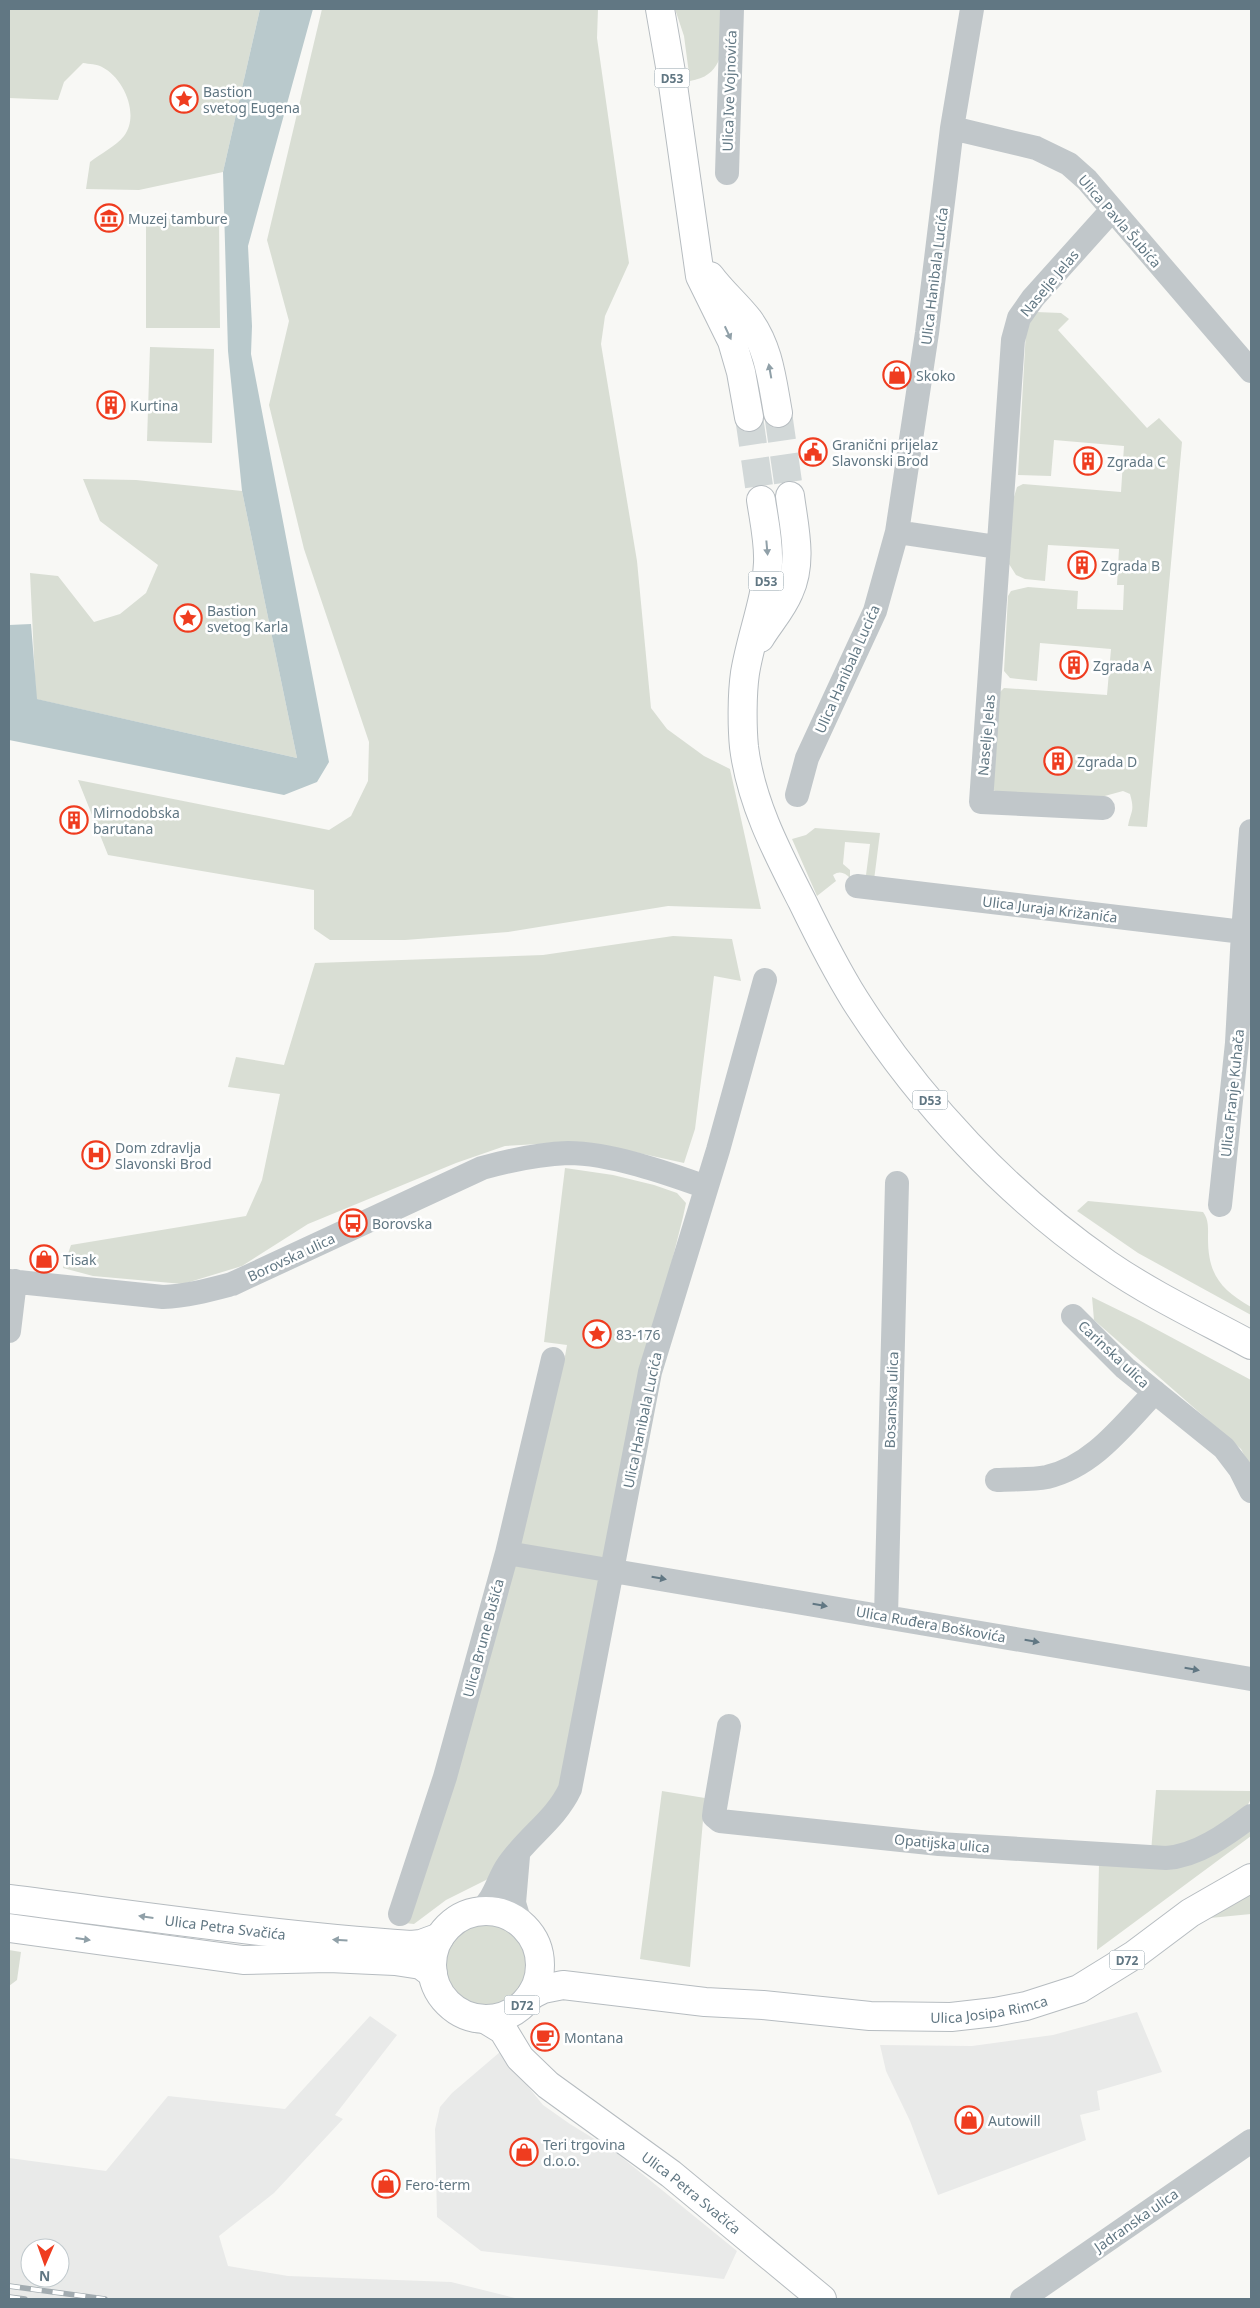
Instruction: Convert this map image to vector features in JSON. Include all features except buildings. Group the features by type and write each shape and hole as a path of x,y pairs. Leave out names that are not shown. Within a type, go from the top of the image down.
{"main road":[{"name":"D53","path":"660,9 702,282 721,319 736,355 749,417"},
{"name":"D53","path":"696,247 710,276 748,318 763,344 768,355 778,413"},
{"name":"D53","path":"748,662 786,598 795,576 797,553 790,496"},
{"name":"D53","path":"761,500 768,564 761,610 744,684 744,743 752,787 760,812 821,940 854,999 886,1045 941,1114 981,1158 1062,1232 1110,1266 1251,1344"},
{"name":"Ulica Josipa Rimca","path":"1190,1912 1206,1894 1251,1858"},
{"name":"Ulica Josipa Rimca","path":"529,1998 543,1989 563,1985 705,2002 763,2005 831,2013 908,2018 951,2017 1026,2006 1064,1995 1106,1974 1190,1912 1251,1878"},
{"name":"Ulica Petra Svačića","path":"9,1899 220,1928 334,1940 411,1945 440,1938"},
{"name":"D72","path":"480,1911 501,1913 520,1923 529,1932 540,1954 541,1968 538,1982 529,1998 515,2011 500,2017 485,2019 468,2015 450,2005 442,1995 433,1974 434,1949 450,1925 464,1916 480,1911"},
{"name":"Ulica Petra Svačića","path":"9,1928 243,1960 329,1958 395,1961 420,1965 433,1974"},
{"name":"Ulica Josipa Rimca","path":"540,1954 556,1966 566,1969 701,1988 734,1995 763,2005"},
{"name":"Ulica Petra Svačića","path":"529,1998 524,2009 522,2024 527,2048 535,2070"},
{"name":"Ulica Petra Svačića","path":"485,2019 503,2030 520,2058 562,2096 671,2174 822,2299"}],"street":[{"name":"Ulica Ive Vojnovića","path":"727,174 732,9"},
{"name":"Ulica Hanibala Lucića","path":"797,795 807,758 875,611 897,532 927,333 952,128 972,9"},
{"name":"Ulica Pavla Šubića","path":"952,128 1036,148 1069,164 1087,180 1251,371"},
{"name":"Naselje Jelas","path":"1103,808 981,802 991,681 997,547 1013,340 1019,318 1033,298 1112,210"},
{"path":"897,532 997,547"},
{"name":"Ulica Franje Kuhača","path":"1220,1205 1238,1043 1243,932 1251,830"},
{"name":"Ulica Juraja Križanića","path":"857,886 1243,932"},
{"name":"Ulica Hanibala Lucića","path":"480,1911 493,1896 506,1868 557,1812 570,1789 650,1372 706,1187 765,980"},
{"name":"Borovska ulica","path":"12,1281 163,1297 180,1297 207,1291 232,1284 482,1168 541,1155 570,1153 589,1155 652,1169 706,1187"},
{"name":"Bosanska ulica","path":"886,1616 897,1183"},
{"path":"9,1331 12,1281"},
{"name":"Carinska ulica","path":"1073,1316 1125,1368 1224,1448 1240,1469 1251,1491"},
{"name":"Ulica Brune Bušića","path":"400,1914 445,1778 507,1553 553,1359"},
{"name":"Carinska ulica","path":"997,1480 1047,1477 1084,1462 1155,1392"},
{"name":"Ulica Ruđera Boškovića","path":"507,1553 1251,1679"},
{"name":"Opatijska ulica","path":"729,1726 714,1816 720,1821 939,1844 1166,1858 1182,1857 1198,1850 1251,1816"},
{"path":"519,1852 514,1903 520,1923"},
{"name":"Jadranska ulica","path":"1036,2296 1251,2141"}],"shaded area":[{"name":"Bastion svetog Eugena","path":"9,9 260,9 223,172 139,190 86,189 90,162 121,140 129,127 130,108 123,88 110,72 100,66 83,63 64,82 58,100 9,98"},
{"path":"260,9 313,9 248,246 252,326 251,354 329,762 317,782 284,795 9,740 9,625 31,624 37,699 297,758 242,491 228,351 223,172"},
{"path":"322,9 598,9 597,38 629,263 605,316 601,344 637,561 651,708 667,729 704,756 730,769 761,909 668,906 508,932 405,940 330,940 314,929 314,890 108,855 78,780 329,830 351,816 368,781 369,742 304,549 269,405 289,321 267,240"},
{"path":"675,9 723,9 721,54 717,63 703,77 690,81 684,36"},
{"path":"146,218 219,218 220,328 146,328"},
{"path":"1036,312 1061,313 1069,319 1058,330 1147,428 1159,418 1182,442 1147,827 1128,826 1132,804 1130,794 1123,791 1101,797 999,793 993,790 1000,692 1004,688 1107,695 1111,649 1040,643 1037,681 1010,678 1004,671 1008,596 1011,591 1028,587 1078,591 1077,609 1123,610 1124,585 1117,585 1119,549 1048,545 1045,581 1025,579 1016,575 1009,564 1013,500 1017,487 1023,484 1121,492 1124,446 1054,440 1051,476 1018,475 1026,330"},
{"path":"150,347 214,349 212,443 147,441"},
{"name":"Bastion svetog Karla","path":"83,479 136,480 242,491 297,758 36,699 30,573 58,576 94,622 120,614 146,593 158,565 100,521"},
{"path":"815,828 880,833 874,880 866,875 870,844 845,842 843,864 850,870 850,878 842,873 836,873 833,875 836,881 817,896 792,839 806,835"},
{"path":"673,936 732,939 741,981 714,976 695,1129 684,1163 607,1146 555,1143 505,1146 456,1163 308,1224 242,1266 183,1284 93,1276 63,1268 71,1245 246,1216 262,1180 280,1094 228,1087 236,1057 284,1065 315,963 543,955"},
{"path":"565,1168 613,1175 654,1185 677,1193 686,1203 632,1421 564,1775 554,1798 490,1878 446,1900 414,1924 405,1923 564,1362 567,1345 544,1342"},
{"path":"1088,1201 1203,1212 1207,1221 1210,1261 1213,1271 1231,1294 1251,1307 1251,1315 1138,1253 1077,1211"},
{"path":"1092,1297 1251,1380 1251,1469 1241,1449 1094,1320"},
{"path":"1156,1790 1251,1791 1251,1799 1246,1808 1188,1848 1151,1852"},
{"path":"662,1791 705,1798 690,1967 640,1959"},
{"path":"1251,1824 1251,1836 1097,1950 1099,1864 1176,1866"},
{"path":"1251,1892 1251,1914 1210,1918"},
{"path":"487,1923 503,1926 517,1935 526,1949 529,1965 526,1981 517,1995 503,2004 487,2007 471,2004 457,1995 448,1981 445,1965 448,1949 457,1935 471,1926"},
{"path":"9,1950 21,1952 17,1980 9,1986"},
{"path":"1137,2012 1162,2072 1097,2091 1100,2110 1080,2115 1086,2140 938,2195 910,2121 886,2071 880,2045 972,2046 1053,2035"},
{"path":"370,2016 397,2035 335,2115 343,2119 274,2193 219,2236 228,2266 288,2276 451,2282 519,2299 9,2299 9,2158 106,2171 168,2096 285,2109"},
{"path":"500,2052 543,2105 614,2151 737,2251 724,2279 481,2251 437,2217 435,2129 440,2107 452,2093"}],"tunnel":[{"path":"778,413 790,496"},
{"path":"749,417 761,500"}],"railway":[{"path":"9,2286 105,2299"},
{"path":"9,2297 25,2299"}],"place":[{"name":"Bastion svetog Eugena","path":"184,99"},
{"name":"Muzej tambure","path":"109,218"},
{"name":"Skoko","path":"897,375"},
{"name":"Kurtina","path":"111,405"},
{"name":"Granični prijelaz Slavonski Brod","path":"813,452"},
{"name":"Zgrada C","path":"1088,461"},
{"name":"Zgrada B","path":"1082,565"},
{"name":"Bastion svetog Karla","path":"188,618"},
{"name":"Zgrada A","path":"1074,665"},
{"name":"Zgrada D","path":"1058,761"},
{"name":"Mirnodobska barutana","path":"74,820"},
{"name":"Dom zdravlja Slavonski Brod","path":"96,1155"},
{"name":"Borovska","path":"353,1223"},
{"name":"Tisak","path":"44,1259"},
{"name":"83-176","path":"597,1334"},
{"name":"Montana","path":"545,2037"},
{"name":"Autowill","path":"969,2120"},
{"name":"Teri trgovina d.o.o.","path":"524,2152"},
{"name":"Fero-term","path":"386,2184"}]}
